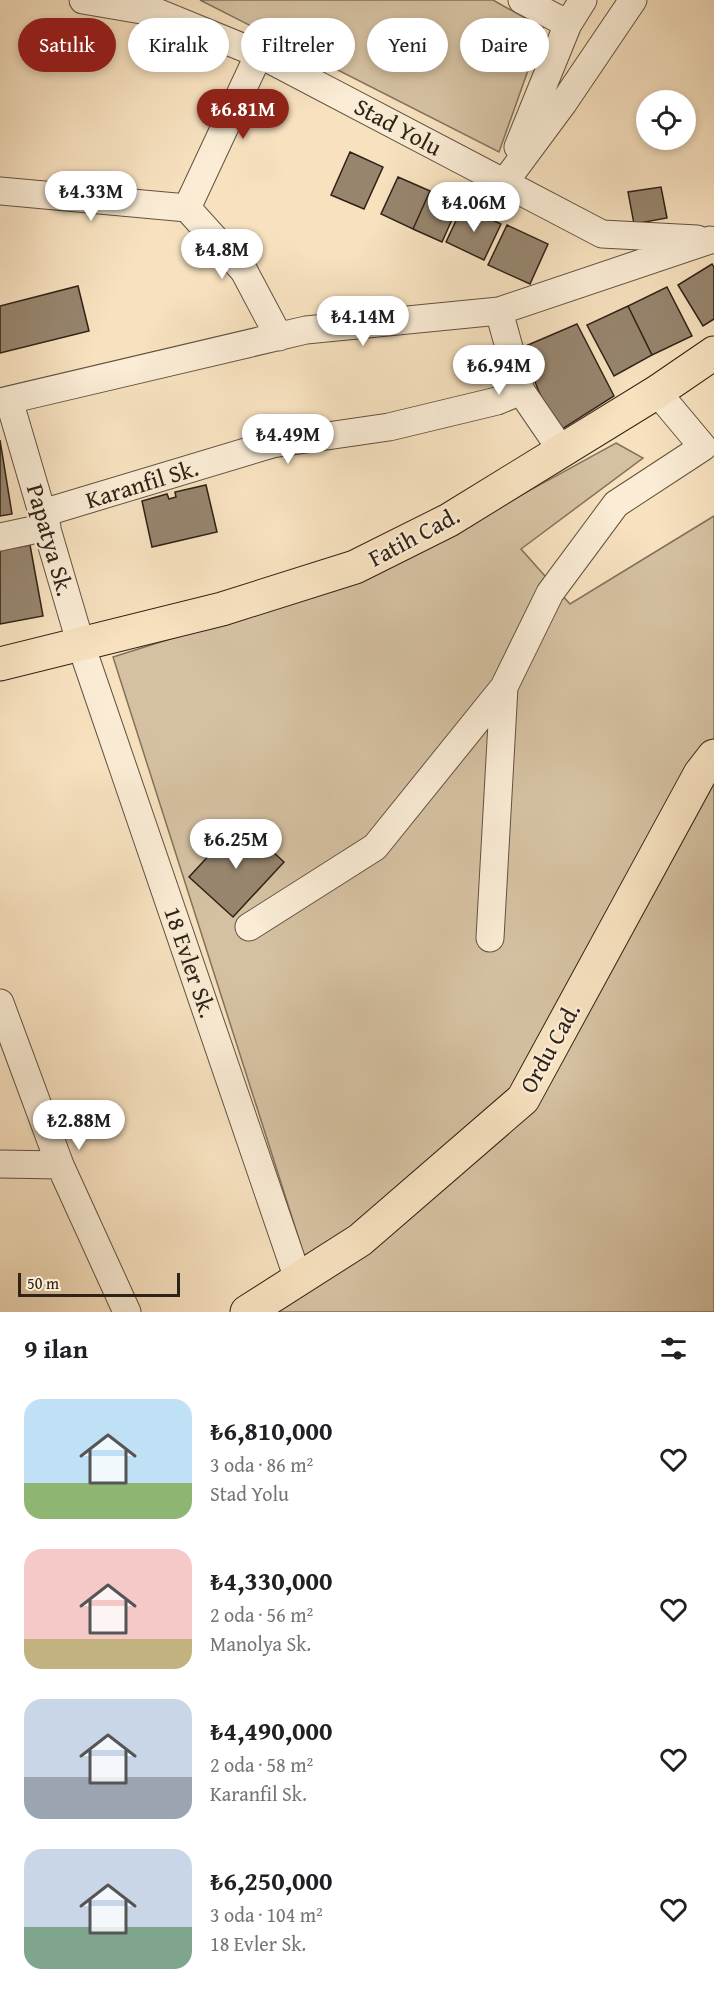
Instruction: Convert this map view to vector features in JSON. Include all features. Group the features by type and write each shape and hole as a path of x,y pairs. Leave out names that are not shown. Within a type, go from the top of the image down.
{"main road":[{"name":"Fatih Cad.","path":"0,664 222,609 355,567 449,520 657,392 714,353"},
{"name":"Ordu Cad.","path":"247,1312 360,1240 523,1099 700,774 714,756"}],"street":[{"name":"Stad Yolu","path":"83,0 161,6 241,45"},
{"path":"522,0 568,24"},
{"path":"504,183 568,24 583,0"},
{"path":"504,183 564,102 633,0"},
{"path":"187,208 251,72"},
{"name":"Stad Yolu","path":"293,72 602,234 712,240"},
{"path":"0,191 187,208 244,271 279,336"},
{"path":"4,401 306,330 499,311 712,240"},
{"path":"499,311 521,391 562,451"},
{"name":"Karanfil Sk.","path":"0,537 272,444 389,427 498,401 521,391"},
{"path":"249,927 375,847 504,687 550,593 616,504 704,447 657,392"},
{"name":"Papatya Sk.","path":"4,401 45,520 81,645"},
{"name":"18 Evler Sk.","path":"81,645 298,1279"},
{"path":"490,938 504,687"},
{"path":"0,1003 60,1165 127,1312"},
{"path":"0,1164 60,1165"}],"shaded area":[{"path":"200,0 493,0 525,18 460,18 460,72 527,72 499,152 342,72 355,72 355,18 241,18 241,21"},
{"path":"616,443 643,458 521,549 570,604 714,516 714,1312 276,1312 313,1283 113,657 379,573"}],"building":[{"path":"350,152 383,167 364,209 331,195"},
{"path":"398,177 430,191 413,229 381,214"},
{"path":"661,187 667,218 634,224 628,192"},
{"path":"430,191 459,204 442,242 413,229"},
{"path":"463,206 501,224 484,260 446,242"},
{"path":"507,225 548,244 530,284 488,265"},
{"path":"712,264 714,267 714,319 703,326 678,285"},
{"path":"78,286 89,331 0,353 0,306"},
{"path":"667,287 692,336 652,355 628,306"},
{"path":"628,306 652,355 614,376 587,325"},
{"path":"577,324 614,396 556,433 521,348"},
{"path":"0,440 12,514 0,516"},
{"path":"206,485 217,532 152,547 142,501 167,494 169,499 176,497 175,492"},
{"path":"30,545 43,616 0,624 0,550"},
{"path":"240,822 284,862 233,917 189,877"}]}
